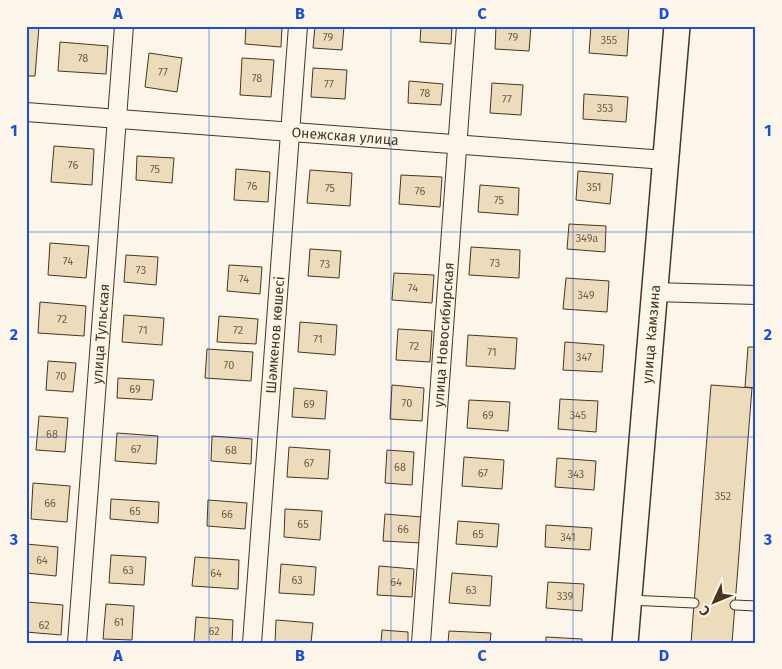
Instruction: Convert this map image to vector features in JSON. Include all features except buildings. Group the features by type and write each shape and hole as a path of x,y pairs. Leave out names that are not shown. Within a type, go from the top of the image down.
{"main road":[{"name":"улица Камзина","path":"625,643 677,26"}],"street":[{"name":"улица Тульская","path":"77,643 124,26"},
{"name":"Шәмкенов көшесі","path":"252,643 298,26"},
{"name":"улица Новосибирская","path":"421,643 466,26"},
{"name":"Онежская улица","path":"26,112 665,160"},
{"path":"654,292 756,295"}],"lane":[{"path":"628,600 694,603"},
{"path":"735,605 756,606"}]}
